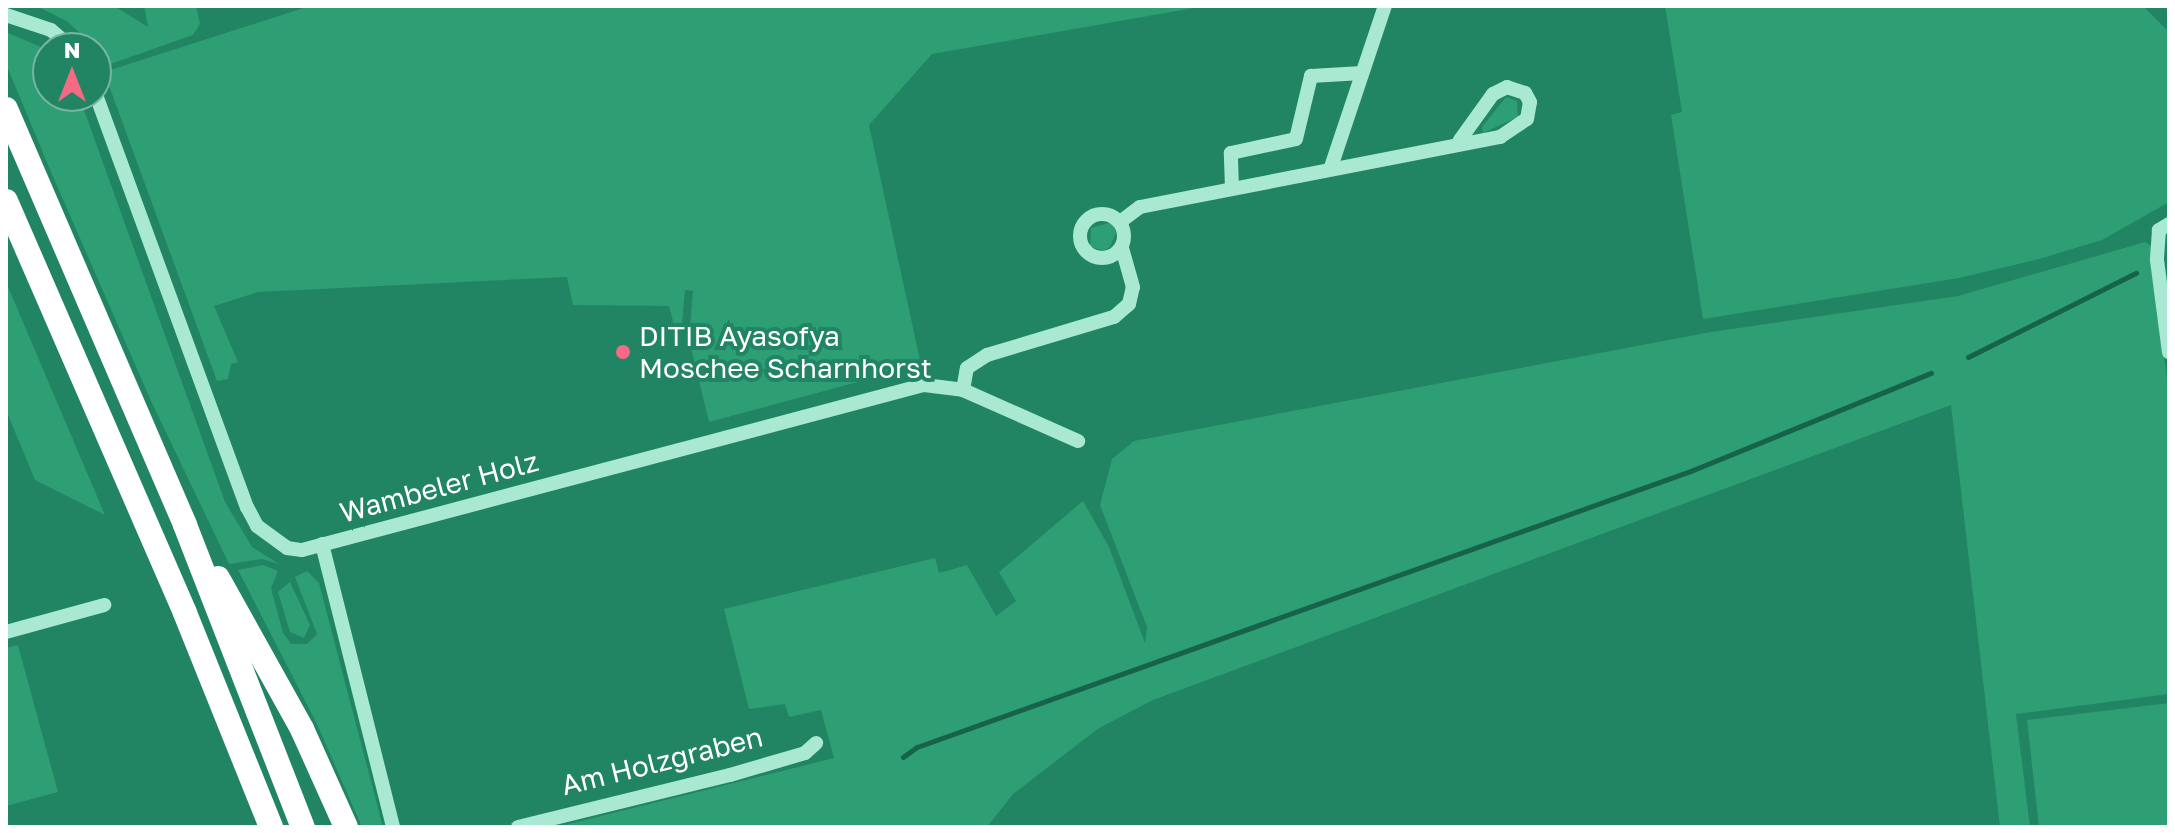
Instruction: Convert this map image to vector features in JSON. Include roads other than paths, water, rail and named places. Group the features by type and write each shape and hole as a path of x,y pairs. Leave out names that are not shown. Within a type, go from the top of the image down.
{"highway":[{"path":"6,109 185,525 303,827"},
{"path":"6,201 185,613 271,827"},
{"path":"185,525 302,729 346,827"}],"street":[{"path":"1331,167 1385,6"},
{"path":"6,15 53,32"},
{"path":"1232,188 1231,153 1296,139 1311,76 1362,73"},
{"path":"1120,222 1140,207 1516,130 1530,110 1525,93 1507,87 1493,94 1460,140"},
{"name":"Wambeler Holz","path":"102,112 247,507 257,526 287,548 322,544 924,385 963,390 1078,441"},
{"path":"963,390 967,368 987,355 1114,317 1129,304 1133,287 1122,248 1125,237 1120,222 1107,214 1091,217 1080,238 1094,257 1110,258 1122,248"},
{"path":"2169,224 2159,230 2157,260 2169,352"},
{"path":"322,544 393,827"},
{"path":"6,632 104,605"},
{"name":"Am Holzgraben","path":"518,827 730,775 805,753 816,743"}],"waterway":[{"path":"1968,357 2136,273"},
{"path":"903,757 917,747 1693,470 1931,373"}],"place":[{"name":"DITIB Ayasofya Moschee Scharnhorst","path":"623,352"}]}
